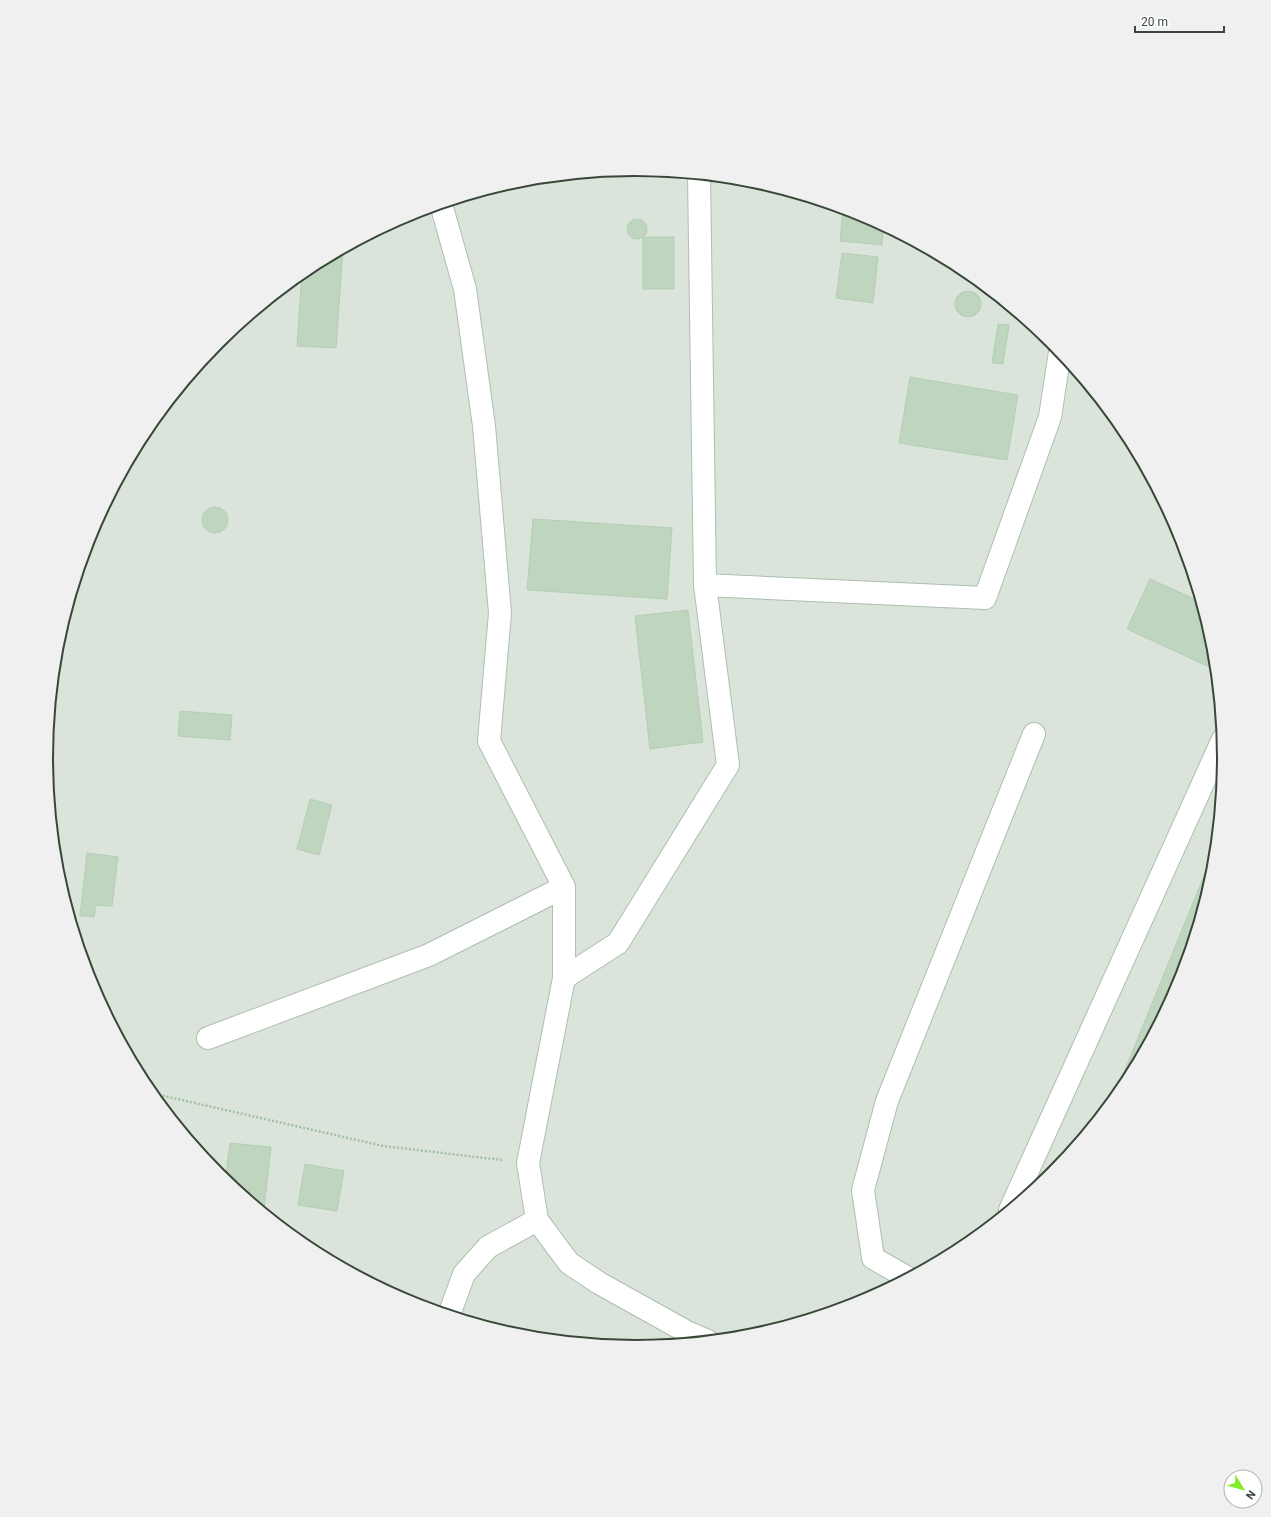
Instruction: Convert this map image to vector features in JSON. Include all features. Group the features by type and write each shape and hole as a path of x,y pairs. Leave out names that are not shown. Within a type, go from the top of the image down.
{"street":[{"path":"564,978 618,943 728,765 705,586 699,180"},
{"path":"443,209 465,289 485,434 500,613 489,740 564,887 564,978 528,1163 537,1220 569,1263 599,1284 699,1337"},
{"path":"705,586 985,598 1050,417 1059,359"},
{"path":"904,1275 873,1258 863,1190 887,1101 1034,734"},
{"path":"1014,1201 1218,750"},
{"path":"208,1038 429,954 564,887"},
{"path":"451,1311 464,1274 488,1246 537,1220"}],"path":[{"path":"160,1095 383,1146 528,1163"}],"shaded area":[{"path":"597,177 674,177 712,181 749,187 823,207 858,220 927,254 990,296 1020,321 1073,374 1098,404 1140,467 1158,501 1174,536 1187,571 1198,608 1207,645 1217,720 1217,797 1213,835 1207,872 1187,946 1174,981 1140,1050 1098,1113 1073,1143 1020,1196 990,1221 927,1263 893,1281 858,1297 823,1310 786,1321 749,1330 674,1340 597,1340 559,1336 522,1330 448,1310 413,1297 344,1263 281,1221 251,1196 198,1143 173,1113 131,1050 113,1016 97,981 84,946 73,909 64,872 54,797 54,720 58,682 64,645 84,571 97,536 131,467 173,404 198,374 251,321 281,296 344,254 378,236 413,220 448,207 485,196 522,187"}],"building":[{"path":"843,214 883,232 882,245 840,241"},
{"path":"633,219 641,219 647,225 647,233 641,239 633,239 627,233 627,225"},
{"path":"643,237 674,237 674,289 643,289"},
{"path":"842,253 878,257 873,303 836,298"},
{"path":"343,255 336,348 297,346 301,282"},
{"path":"968,291 977,295 981,304 977,313 968,317 959,313 955,304 959,295"},
{"path":"998,324 1009,325 1003,364 992,363"},
{"path":"910,377 1018,395 1007,460 899,443"},
{"path":"215,507 224,511 228,520 224,529 215,533 206,529 202,520 206,511"},
{"path":"533,519 672,528 667,599 527,590"},
{"path":"1150,579 1195,600 1207,645 1211,668 1127,629"},
{"path":"688,610 703,742 650,749 635,616"},
{"path":"180,711 232,715 230,740 178,736"},
{"path":"310,799 332,805 319,855 297,849"},
{"path":"87,853 118,857 112,906 96,905 94,917 80,916"},
{"path":"1208,866 1198,909 1187,946 1174,981 1140,1050 1120,1082"},
{"path":"230,1143 271,1147 264,1207 251,1196 226,1172"},
{"path":"305,1164 344,1171 337,1211 298,1205"}]}
